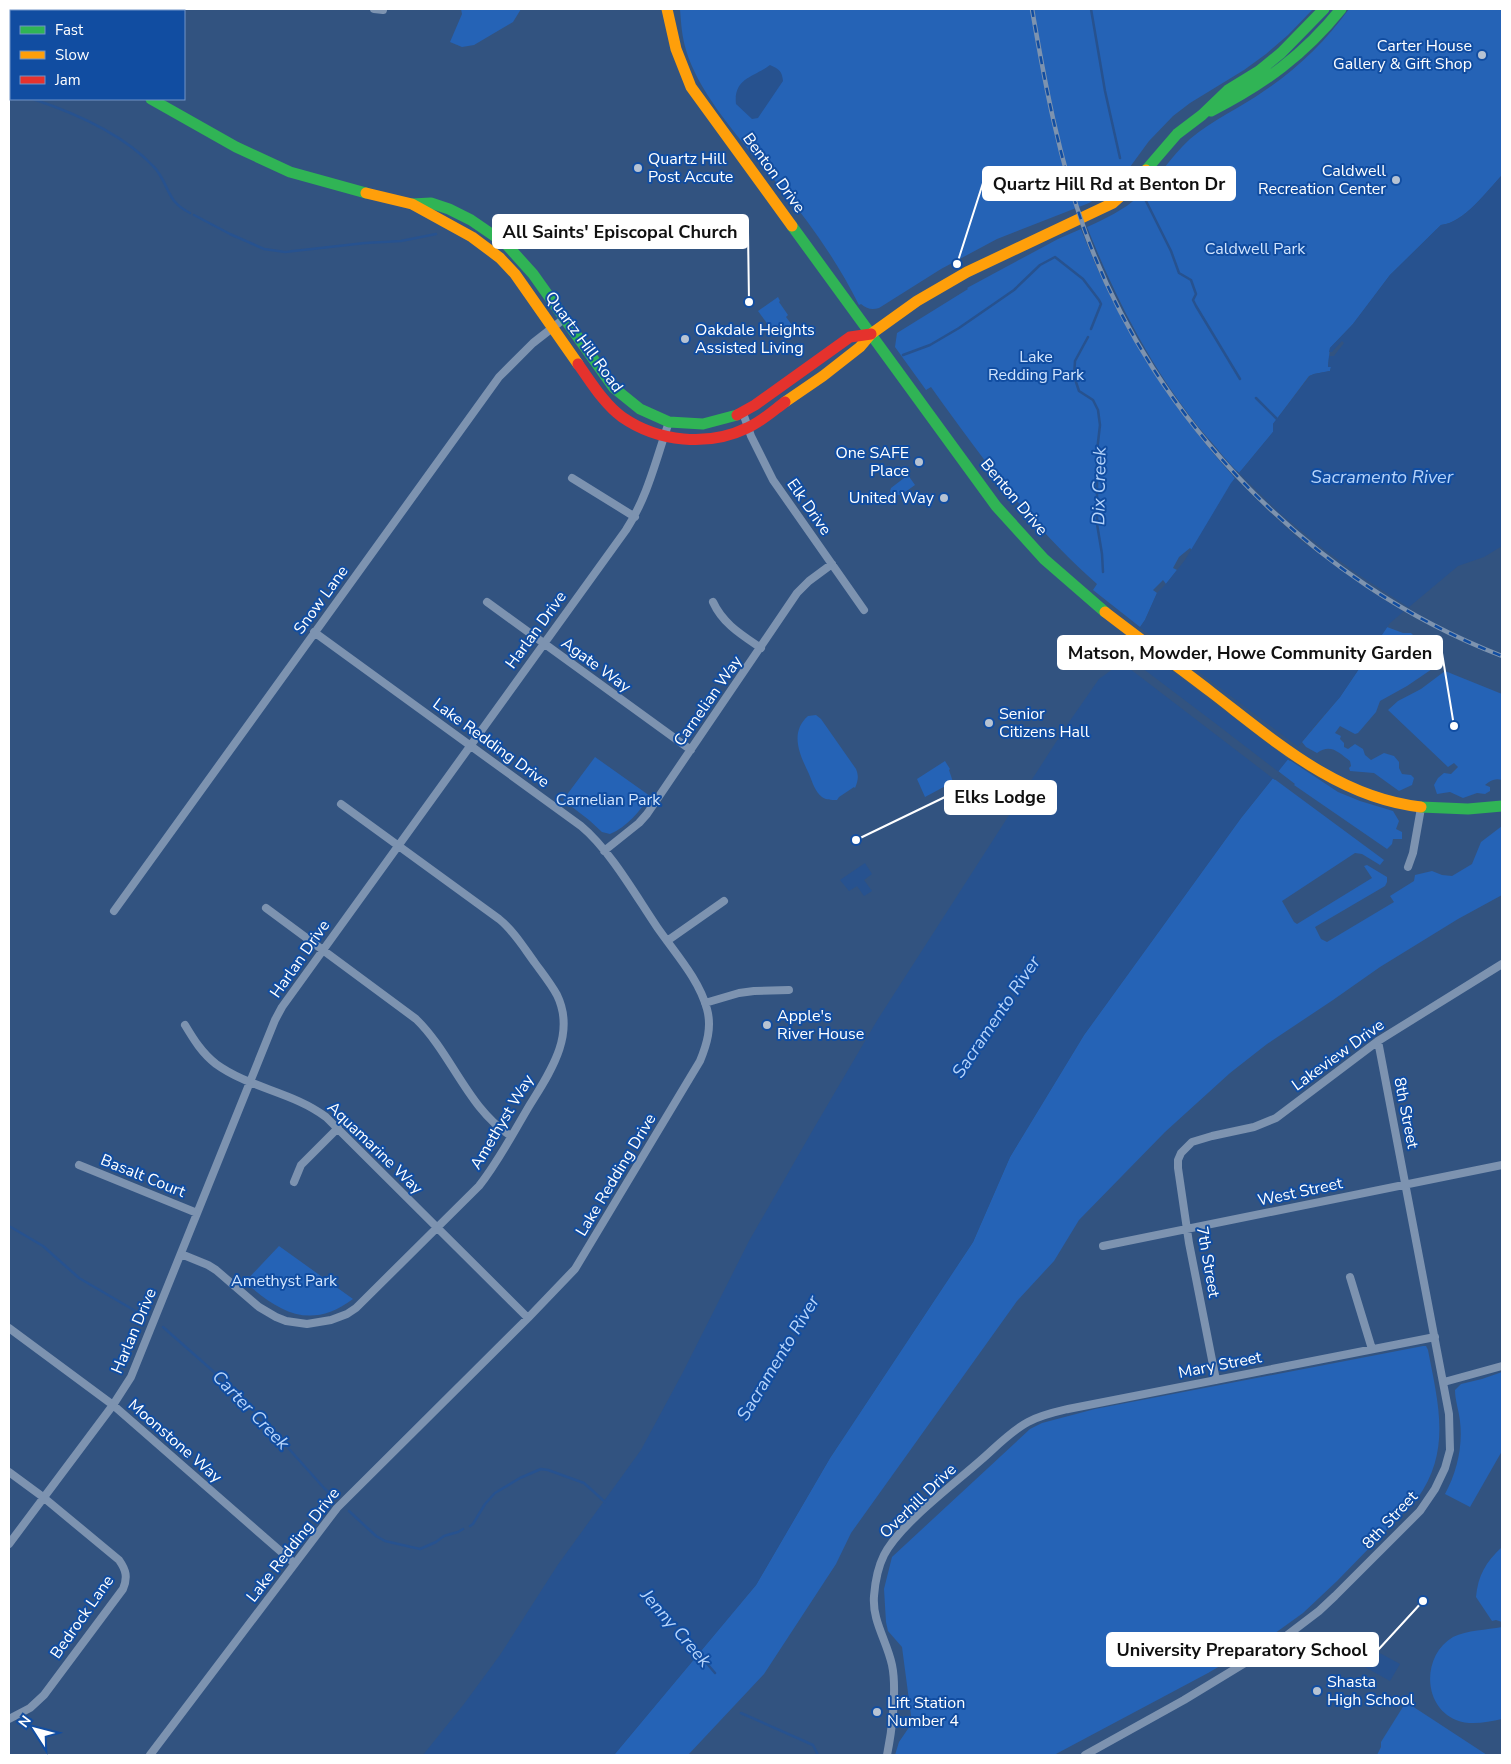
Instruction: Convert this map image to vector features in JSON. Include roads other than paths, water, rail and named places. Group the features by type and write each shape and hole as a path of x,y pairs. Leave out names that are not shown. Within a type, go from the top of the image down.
{"main road":[{"name":"Benton Drive","path":"667,9 669,25 678,56 692,87 1006,519 1050,564 1106,613 1291,753 1338,781 1368,795 1421,808 1464,810 1502,806"},
{"name":"Quartz Hill Road","path":"153,100 236,147 290,172 412,204 472,237 505,262 515,274 596,389 612,408 633,423 664,436 688,440 708,439 748,428 839,364 860,347 871,334 917,301 967,272 1108,206 1131,187 1177,134 1202,115 1228,90 1282,53 1324,9"},
{"name":"Quartz Hill Road","path":"1202,115 1263,84 1307,48 1341,9"},
{"name":"Quartz Hill Road","path":"412,204 426,202 436,204 472,220 498,238 528,268 619,393 640,410 669,422 703,424 717,422 743,413 850,337 871,334"}],"street":[{"path":"374,9 383,10"},
{"name":"Snow Lane","path":"114,911 499,378 522,354 565,318"},
{"name":"Elk Drive","path":"743,413 766,467 781,493 864,610"},
{"name":"Harlan Drive","path":"9,1544 113,1405 131,1377 278,1014 635,517 650,483 669,422"},
{"path":"572,478 635,517"},
{"name":"Carnelian Way","path":"604,851 643,819 797,593 809,580 832,564"},
{"name":"Agate Way","path":"487,602 690,750"},
{"path":"713,602 717,611 728,624 761,648"},
{"name":"Lake Redding Drive","path":"150,1755 337,1508 528,1318 578,1265 700,1061 709,1031 709,1017 698,985 597,841 582,826 314,632"},
{"name":"Amethyst Way","path":"181,1254 216,1270 266,1312 286,1321 311,1324 335,1319 356,1308 479,1186 493,1166 558,1055 564,1028 559,1000 544,976 503,922 341,804"},
{"path":"1408,867 1413,853 1421,808"},
{"path":"667,941 724,901"},
{"path":"266,908 406,1010 424,1026 482,1109 497,1126 511,1136"},
{"name":"Lakeview Drive","path":"1183,1149 1192,1142 1201,1139 1244,1130 1276,1118 1378,1041 1502,964"},
{"path":"705,1003 739,993 789,990"},
{"name":"Aquamarine Way","path":"185,1025 198,1046 222,1068 311,1107 326,1117 528,1318"},
{"name":"8th Street","path":"1085,1755 1184,1700 1273,1646 1319,1611 1420,1511 1438,1483 1450,1450 1449,1414 1378,1041"},
{"path":"294,1182 301,1165 338,1128"},
{"name":"7th Street","path":"1183,1149 1178,1160 1178,1168 1189,1243 1216,1380"},
{"name":"Basalt Court","path":"79,1165 198,1213"},
{"name":"West Street","path":"1103,1246 1502,1165"},
{"path":"1350,1277 1372,1349"},
{"name":"Moonstone Way","path":"9,1328 113,1405 294,1563"},
{"name":"Mary Street","path":"1014,1432 1028,1422 1049,1414 1435,1337"},
{"path":"1444,1382 1502,1366"},
{"name":"Overhill Drive","path":"887,1755 894,1710 894,1674 888,1650 876,1618 874,1604 876,1582 883,1557 892,1543 914,1520 1014,1432"},
{"name":"Bedrock Lane","path":"9,1472 43,1497 119,1560 126,1572 123,1589 44,1695 30,1708 9,1719"}],"water":[{"path":"770,65 780,71 783,81 758,118 752,119 736,104 738,89 746,79"},
{"name":"Sacramento River","path":"1502,175 1502,546 1484,557 1458,566 1390,623 1340,697 1241,818 1084,1035 1010,1157 973,1242 830,1458 756,1585 614,1755 423,1755 500,1655 557,1566 641,1450 682,1374 749,1241 878,1019 1067,725 1099,679 1113,669 1145,620 1157,593 1185,560 1231,483 1273,432 1273,424 1310,376 1330,371 1331,367 1328,367 1329,356 1334,356 1344,343 1342,341 1332,352 1329,352 1330,348 1353,324 1390,275 1441,225 1450,223 1466,213"},
{"path":"865,863 872,874 864,880 872,891 864,896 857,886 849,891 840,880"},
{"path":"1374,1650 1400,1664 1390,1681 1365,1667"}],"waterway":[{"path":"1091,9 1105,91 1120,158"},
{"path":"36,100 97,125 141,154 158,172 171,197 190,213"},
{"path":"1144,197 1171,251 1179,273 1191,280 1196,294 1193,300 1196,306 1240,379"},
{"path":"194,215 264,249 285,252 401,241 436,234"},
{"path":"903,355 930,345 959,328 1014,290 1040,265 1055,257 1083,279 1099,300 1101,304 1091,329"},
{"name":"Dix Creek","path":"1088,337 1075,361 1074,376 1079,391 1093,400 1098,410 1100,425 1097,451 1097,524 1103,572"},
{"path":"1256,398 1277,419"},
{"path":"9,1226 43,1246 79,1278 144,1316"},
{"name":"Carter Creek","path":"163,1327 230,1386 334,1497"},
{"name":"Carter Creek","path":"470,1526 495,1493 520,1478 541,1469 584,1483 605,1502"},
{"name":"Carter Creek","path":"349,1511 376,1536 385,1541 420,1549 444,1536 463,1529"},
{"name":"Jenny Creek","path":"698,1653 715,1673"},
{"name":"Jenny Creek","path":"741,1713 813,1745 818,1755"}],"railway":[{"path":"1032,9 1060,149 1085,231 1115,301 1153,368 1197,430 1249,488 1305,540 1367,586 1433,625 1502,656"}],"place":[{"name":"Carter House Gallery & Gift Shop","path":"1482,55"},
{"name":"Quartz Hill Post Accute","path":"638,168"},
{"name":"Caldwell Recreation Center","path":"1396,180"},
{"name":"Quartz Hill Rd at Benton Dr","path":"957,264"},
{"name":"All Saints' Episcopal Church","path":"749,302"},
{"name":"Oakdale Heights Assisted Living","path":"685,339"},
{"name":"One SAFE Place","path":"919,462"},
{"name":"United Way","path":"944,498"},
{"name":"Senior Citizens Hall","path":"989,723"},
{"name":"Matson, Mowder, Howe Community Garden","path":"1454,726"},
{"name":"Elks Lodge","path":"856,840"},
{"name":"Apple's River House","path":"767,1025"},
{"name":"University Preparatory School","path":"1423,1601"},
{"name":"Shasta High School","path":"1317,1691"},
{"name":"Lift Station Number 4","path":"877,1712"}],"park label":[{"name":"Caldwell Park","path":"1255,249"},
{"name":"Lake Redding Park","path":"1036,366"},
{"name":"Carnelian Park","path":"608,800"},
{"name":"Amethyst Park","path":"284,1281"}]}
